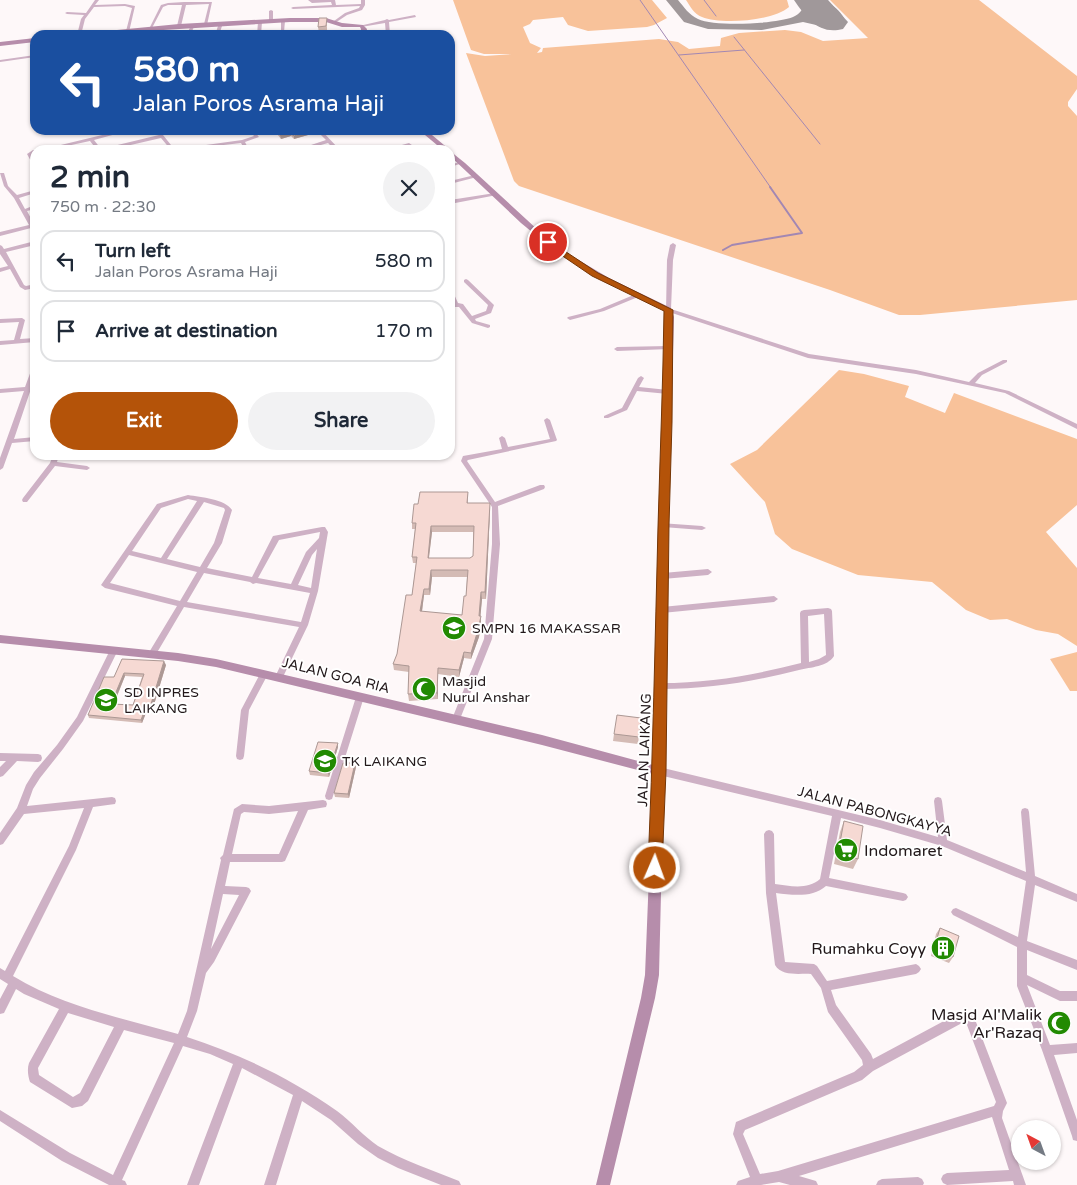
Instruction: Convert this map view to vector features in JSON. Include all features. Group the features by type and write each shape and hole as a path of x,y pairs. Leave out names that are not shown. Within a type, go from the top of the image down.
{"main road":[{"path":"140,30 221,23 323,19 361,26 364,30"},
{"path":"0,44 30,41"},
{"path":"428,135 440,145"},
{"path":"455,157 496,194 517,216 551,245 589,271 636,296 668,310"},
{"name":"JALAN LAIKANG","path":"603,1185 652,975 659,771 663,525 668,392 668,310"},
{"name":"JALAN GOA RIA","path":"0,639 201,660 279,677 659,771"}],"street":[{"path":"80,30 86,14 95,6 98,0"},
{"path":"310,0 312,2 363,3 359,10 344,15 335,22"},
{"path":"150,28 165,2 211,3 206,24"},
{"path":"293,8 333,2"},
{"path":"180,26 184,3"},
{"path":"95,6 125,5 134,7 131,30"},
{"path":"271,12 271,21"},
{"path":"67,14 86,14"},
{"path":"361,26 415,16"},
{"path":"387,20 388,30"},
{"path":"282,30 283,21"},
{"path":"259,30 260,22"},
{"path":"219,30 221,23"},
{"path":"190,30 193,25"},
{"path":"0,61 30,57"},
{"path":"72,145 102,135"},
{"path":"221,145 258,137 256,135"},
{"path":"323,135 332,145"},
{"path":"122,145 162,136 170,145"},
{"path":"91,139 96,145"},
{"path":"242,141 244,145"},
{"path":"315,145 328,141"},
{"path":"455,164 461,162"},
{"path":"2,174 3,187 16,196 23,211 30,220"},
{"path":"455,182 475,176"},
{"path":"16,196 30,192"},
{"path":"455,201 496,194"},
{"path":"23,211 30,209"},
{"path":"0,234 30,226"},
{"path":"30,244 1,250 22,286 25,288 30,287"},
{"path":"673,244 670,260 668,310 808,356 910,371 971,383 1017,396 1077,427"},
{"path":"0,270 10,267"},
{"path":"466,282 491,305 489,312 472,318"},
{"path":"570,318 602,310 636,296"},
{"path":"455,305 463,306 476,323 488,326"},
{"path":"0,321 22,320 17,341"},
{"path":"0,342 30,340"},
{"path":"617,349 668,348"},
{"path":"971,383 980,374 1005,361"},
{"path":"606,417 625,409 641,378"},
{"path":"0,468 30,383"},
{"path":"0,391 28,389"},
{"path":"636,389 668,392"},
{"path":"456,720 484,653 490,630 496,544 494,505 464,461 465,458 554,440 547,420"},
{"path":"502,438 506,450"},
{"path":"8,441 30,439"},
{"path":"25,500 54,460"},
{"path":"53,464 87,468"},
{"path":"494,505 542,487"},
{"path":"152,654 182,604 218,542 228,510 226,506 188,497 159,506 105,586 182,604 304,625"},
{"path":"164,560 202,499"},
{"path":"663,525 702,528"},
{"path":"253,581 276,538 318,529 324,532 314,591 304,625 279,677"},
{"path":"294,586 309,554 322,540"},
{"path":"127,552 253,581 294,586 314,591"},
{"path":"663,576 708,572"},
{"path":"662,610 774,599"},
{"path":"661,686 723,684 758,678 805,666 826,660 830,656 828,611 804,613 805,666"},
{"path":"0,841 21,810 29,788 37,775 80,719 114,650"},
{"path":"240,756 246,710 264,674"},
{"path":"329,796 360,697"},
{"path":"0,757 38,758"},
{"path":"0,773 15,757"},
{"name":"JALAN PABONGKAYYA","path":"659,771 880,824 943,842 1077,898"},
{"path":"21,810 112,801"},
{"path":"938,801 943,842"},
{"path":"0,1009 7,978 73,847 90,804"},
{"path":"0,1115 66,1157 118,1184 192,1011 225,858 237,812 239,810 304,808 323,804"},
{"path":"225,858 282,858 304,808"},
{"path":"1025,812 1031,878 1022,944 1022,978 1025,994 1072,1110 1077,1136"},
{"path":"771,888 810,890 819,888 824,881 837,815"},
{"path":"769,834 771,888 780,965 785,968 814,969 825,986 832,1008 867,1058 869,1067"},
{"path":"824,881 903,897"},
{"path":"201,971 211,959 246,891 219,890"},
{"path":"956,912 1022,944 1077,965"},
{"path":"825,986 916,969"},
{"path":"7,978 65,1008 181,1039 240,1062 299,1094 335,1117 362,1141 380,1152 455,1185"},
{"path":"1022,978 1060,996 1077,996"},
{"path":"65,1008 33,1067 32,1073 34,1078 72,1103 78,1102 84,1097 122,1023"},
{"path":"757,1180 738,1134 740,1126 858,1076 869,1067 961,1018 967,1018 971,1022 1002,1103 998,1110 997,1118 1019,1180 947,1179"},
{"path":"1048,1050 1077,1048"},
{"path":"193,1185 240,1062"},
{"path":"270,1185 299,1094"},
{"path":"742,1185 757,1180 778,1177 998,1110"},
{"path":"778,1177 812,1185"},
{"path":"882,1185 918,1183"}],"shaded area":[{"path":"453,0 652,0 667,18 647,27 588,31 568,25 563,17 533,20 530,24 523,27 530,43 541,48 537,53 542,52 543,48 659,39 678,42 689,49 720,46 721,38 739,33 785,30 801,32 823,41 868,38 830,0 979,0 1077,76 1077,89 1068,102 1068,106 1077,116 1077,300 920,315 899,315 519,186 514,181 466,53 485,56 512,54 484,54 471,50"},
{"path":"686,0 787,0 789,7 771,16 747,20 721,21 699,16 692,10"},
{"path":"839,370 864,374 909,386 905,397 945,413 954,393 1077,439 1077,505 1046,532 1077,568 1077,646 1058,634 1036,630 1007,619 990,620 966,610 932,582 858,575 792,549 775,534 765,502 730,464 757,450"},
{"path":"1077,652 1077,691 1070,691 1050,659"}],"building":[{"path":"319,18 327,18 326,26 318,27"},
{"path":"420,492 468,492 467,503 490,503 485,592 481,592 479,616 481,616 471,653 464,652 459,670 438,668 437,693 408,694 409,666 393,664 397,654 406,595 412,595 417,557 412,557 416,523 412,523 414,504 418,504","holes":["431,526 474,526 473,556 470,558 428,558","431,570 468,570 462,615 420,611 424,589 429,589"]},
{"path":"122,659 164,661 151,704 147,704 141,720 88,715 104,677 114,677","holes":["124,673 144,674 133,705 111,704"]},
{"path":"617,715 641,718 639,737 614,734"},
{"name":"TK LAIKANG","path":"318,742 338,743 328,773 309,771"},
{"name":"TK LAIKANG","path":"343,763 355,763 348,794 334,793"},
{"path":"844,821 863,826 858,859 838,853"},
{"name":"Rumahku Coyy","path":"940,928 959,936 953,957 934,949"}],"waterway":[{"path":"640,0 771,188"},
{"path":"704,0 716,16"},
{"path":"734,37 820,144"},
{"path":"679,55 744,50"},
{"path":"723,250 732,245 802,233 770,187"}],"taxiway":[{"path":"672,0 686,17 697,23 708,25 762,26 781,24 797,20 805,15"},
{"path":"805,15 809,13 813,4 810,0"},
{"path":"805,15 804,17 812,21 821,23 838,18 835,13 815,0"},
{"path":"805,15 810,7"}],"runway":[{"path":"810,0 832,22"}],"place":[{"name":"SMPN 16 MAKASSAR","path":"454,628"},
{"name":"Masjid Nurul Anshar","path":"424,689"},
{"name":"SD INPRES LAIKANG","path":"106,700"},
{"name":"TK LAIKANG","path":"325,761"},
{"name":"Indomaret","path":"846,850"},
{"name":"Rumahku Coyy","path":"943,948"},
{"name":"Masjd Al'Malik Ar'Razaq","path":"1059,1023"}],"route":[{"path":"548,242 595,274 636,296 668,310 670,320 655,868"}]}
